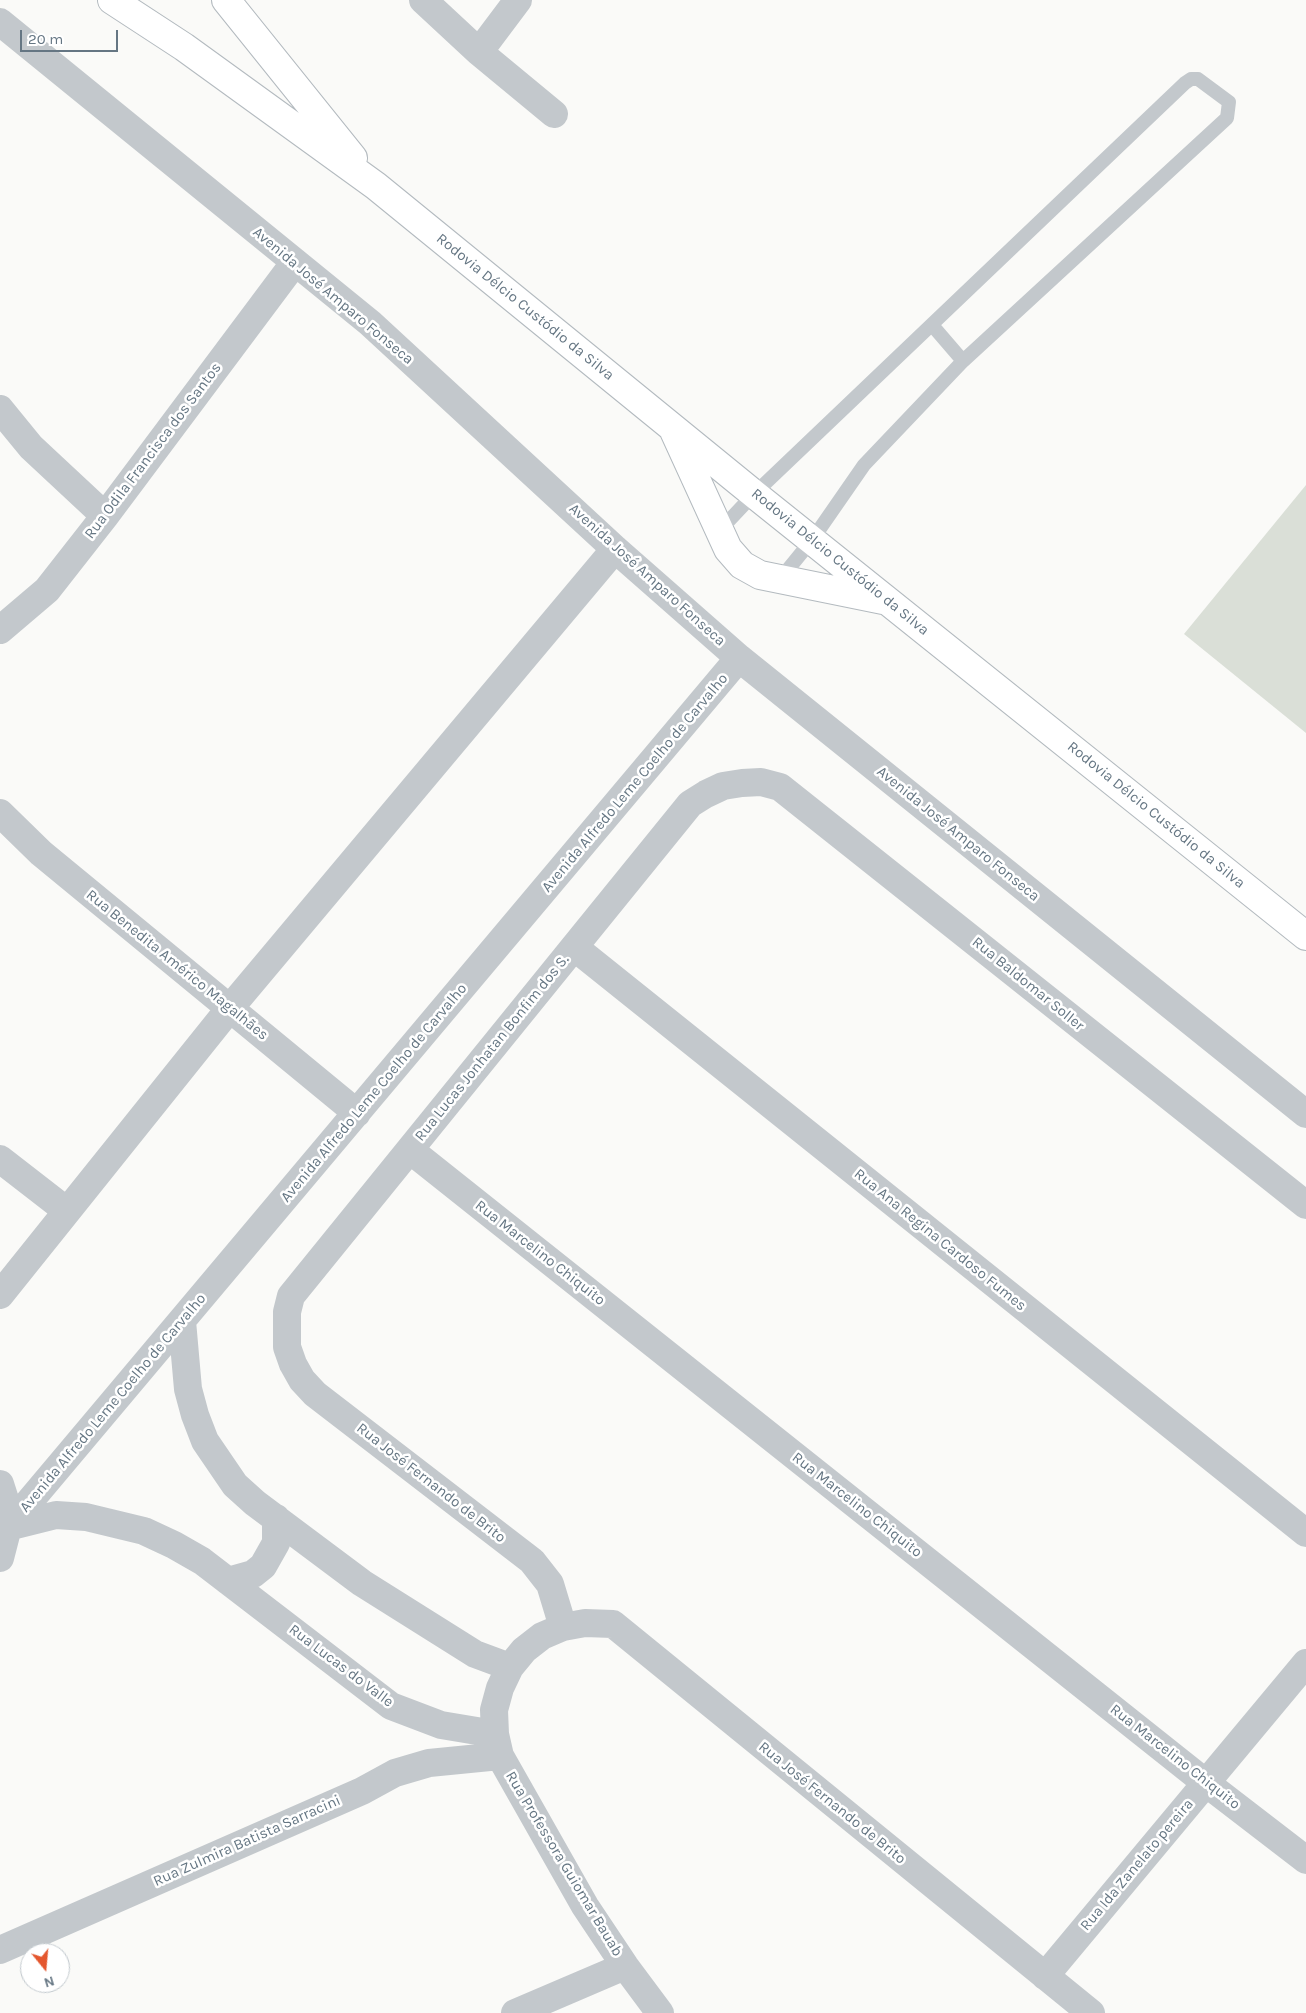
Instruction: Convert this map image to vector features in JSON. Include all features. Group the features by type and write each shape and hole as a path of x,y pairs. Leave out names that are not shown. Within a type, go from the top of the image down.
{"main road":[{"name":"Rodovia Délcio Custódio da Silva","path":"112,0 184,46 376,186 672,425 754,494 1306,936"},
{"name":"Rodovia Délcio Custódio da Silva","path":"226,0 376,186"},
{"path":"672,425 728,549 742,565 760,575 890,602"}],"street":[{"path":"423,0 479,52 554,114"},
{"path":"479,52 518,0"},
{"name":"Avenida José Amparo Fonseca","path":"0,22 370,323 615,549 739,658 1306,1114"},
{"name":"Rua Odila Francisca dos Santos","path":"0,630 48,590 295,262"},
{"path":"0,409 31,447 105,516"},
{"path":"0,1295 230,1008 615,549"},
{"name":"Avenida Alfredo Leme Coelho de Carvalho","path":"8,1527 739,658"},
{"name":"Rua Baldomar Soller","path":"742,783 761,782 780,787 1306,1206"},
{"name":"Rua Lucas Jonhatan Bonfim dos S.","path":"288,1347 286,1321 291,1296 690,804 723,786 742,783"},
{"name":"Rua Benedita Américo Magalhães","path":"0,813 41,853 357,1113"},
{"name":"Rua Ana Regina Cardoso Fumes","path":"574,947 1306,1533"},
{"name":"Rua Marcelino Chiquito","path":"410,1150 1206,1783 1306,1860"},
{"path":"0,1159 67,1211"},
{"path":"182,1321 188,1389 195,1415 205,1440 235,1485 362,1583 475,1654 510,1667"},
{"name":"Rua José Fernando de Brito","path":"288,1347 293,1364 302,1380 315,1394 532,1560 550,1584 563,1626"},
{"path":"0,1484 7,1506 8,1527 0,1558"},
{"name":"Rua Lucas do Valle","path":"8,1527 56,1515 86,1517 115,1522 144,1531 202,1561 391,1706 498,1745"},
{"path":"228,1581 253,1574 263,1566 276,1543 276,1518"},
{"name":"Rua José Fernando de Brito","path":"498,1745 494,1710 500,1688 510,1667 524,1650 542,1636 563,1626 585,1622 613,1624 1091,2013"},
{"name":"Rua Ida Zanelato pereira","path":"1045,1976 1306,1663"},
{"name":"Rua Zulmira Batista Sarracini","path":"0,1950 362,1791 395,1773 498,1745"},
{"name":"Rua Professora Guiomar Bauab","path":"498,1745 585,1906 624,1966 660,2013"},
{"path":"515,2013 624,1966"}],"lane":[{"path":"720,530 754,494 1186,83 1191,79 1198,79 1229,102 1227,118 963,361 864,465 812,540 781,578"},
{"path":"932,326 963,361"}],"shaded area":[{"path":"1306,485 1306,733 1184,634"}]}
